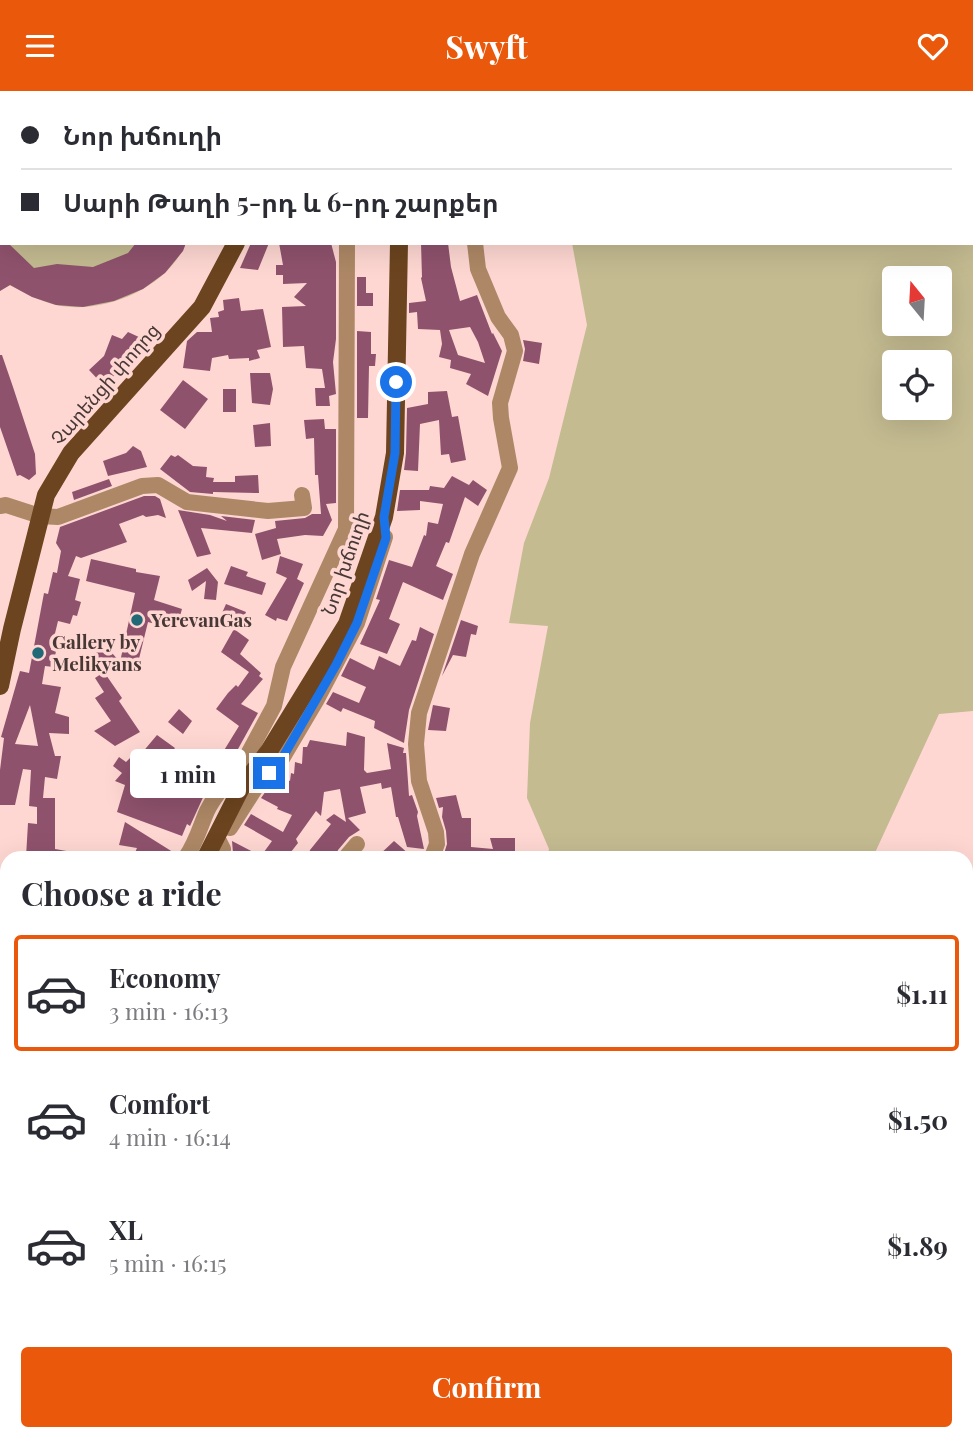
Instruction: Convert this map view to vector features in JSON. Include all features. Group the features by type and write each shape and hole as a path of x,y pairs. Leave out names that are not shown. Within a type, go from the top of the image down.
{"main road":[{"name":"Չարենցի փողոց","path":"0,686 46,495 71,453 202,307 235,245"},
{"name":"Նոր խճուղի","path":"220,847 269,751 348,624 384,517 395,453 399,245"}],"street":[{"path":"189,851 217,793 244,762 274,706 283,667 346,529 347,245"},
{"path":"434,851 436,832 419,781 416,744 419,713 472,554 510,468 500,403 515,351 511,335 498,317 478,269 475,245"},
{"path":"0,506 6,505 40,516 58,517 142,486 158,485 187,502 268,510 304,508 303,495"},
{"path":"244,762 250,786"},
{"path":"351,851 357,844"}],"shaded area":[{"path":"0,245 185,245 177,259 149,285 112,302 74,307 38,299 10,285 0,291"},
{"path":"572,245 973,245 973,711 939,714 876,851 548,851 527,798 530,723 548,626 509,623 524,543 549,478 587,325"}],"building":[{"path":"0,245 10,245 34,268 57,264 93,267 128,253 134,245 185,245 165,273 143,289 114,301 83,307 56,305 32,297 10,285 0,291"},
{"path":"250,245 268,245 258,270 240,268"},
{"path":"279,245 332,245 336,262 336,339 333,362 336,394 329,396 330,406 316,406 315,388 325,388 322,369 306,368 304,346 283,347 282,307 306,306 294,297 307,283 283,284 283,275 276,275 276,265 283,265"},
{"path":"421,245 448,245 460,301 477,295 492,334 502,351 488,396 466,384 471,374 450,368 451,360 439,357 442,344 440,330 418,329 417,312 409,313 409,303 426,301 421,278","holes":["470,327 485,363 458,355 449,330"]},
{"path":"357,277 366,277 366,293 373,293 373,306 357,306"},
{"path":"239,298 241,311 263,309 271,347 257,350 260,358 249,361 249,358 229,359 228,355 212,358 210,371 183,368 187,341 197,332 212,332 210,318 219,317 218,312 224,310 223,300"},
{"path":"357,331 371,332 371,354 376,354 375,366 369,366 368,418 357,418"},
{"path":"128,332 141,338 143,334 153,340 131,367 122,368 104,386 89,370 104,356 112,335 122,339"},
{"path":"523,340 542,343 539,364 523,361"},
{"path":"0,355 35,454 36,474 29,480 17,476 0,427"},
{"path":"250,373 270,373 273,389 270,405 252,403"},
{"path":"183,380 208,399 185,429 160,410"},
{"path":"223,389 236,389 236,412 223,412"},
{"path":"447,391 452,417 458,416 466,460 451,463 449,454 441,455 439,420 420,424 418,471 404,470 407,408 428,404 428,392"},
{"path":"324,419 325,429 336,429 336,503 326,504 332,520 323,536 305,535 277,539 281,554 262,560 255,534 276,528 275,521 321,514 318,475 315,475 314,438 306,439 304,420"},
{"path":"270,423 271,446 255,447 253,425"},
{"path":"133,446 141,451 147,467 108,476 103,461 126,453"},
{"path":"171,455 178,455 193,466 207,467 206,477 214,478 213,482 235,482 235,476 258,475 259,493 190,492 160,469"},
{"path":"452,476 469,485 473,480 487,490 478,506 465,497 449,543 446,542 436,566 453,574 443,600 403,582 389,619 400,624 387,654 360,644 380,600 376,599 389,560 412,567 424,535 426,536 428,522 438,524 443,504 420,501 420,510 397,511 400,490 429,490 430,486 444,488"},
{"path":"109,479 112,486 74,500 72,492"},
{"path":"144,496 160,499 166,518 143,515 119,524 127,542 81,558 76,556 68,576 80,579 75,600 81,602 77,616 73,615 70,624 58,621 51,650 56,651 53,667 45,666 42,684 61,687 55,713 69,717 69,734 49,733 55,756 61,756 57,779 45,777 43,798 55,798 55,849 66,851 26,851 28,823 37,824 37,807 29,806 31,770 23,769 15,805 0,805 4,738 1,737 20,671 29,673 44,593 48,594 53,572 57,573 61,551 56,543 60,527","holes":["30,705 38,746 15,744"]},
{"path":"178,510 210,515 227,521 221,516 255,520 252,533 201,528 211,554 197,557"},
{"path":"280,556 303,564 297,579 304,583 287,621 277,618 276,621 265,615 287,578 276,573"},
{"path":"91,559 160,576 154,600 182,609 176,630 148,622 137,667 94,661 99,643 105,645 120,662 135,593 86,581"},
{"path":"231,566 248,572 246,576 266,583 262,595 224,584"},
{"path":"207,568 218,582 216,600 204,599 206,581 192,591 188,580"},
{"path":"226,604 246,612 240,628 219,620"},
{"path":"461,620 478,626 476,635 471,634 466,657 453,655 442,676"},
{"path":"420,627 434,634 409,710 404,743 374,728 375,721 343,708 341,712 326,704 333,692 359,703 366,687 341,676 350,658 374,670 379,656 400,666 412,640 416,641"},
{"path":"234,629 249,640 240,654 261,673 259,676 263,679 241,704 258,713 233,758 223,752 239,726 216,709 249,672 221,652"},
{"path":"104,672 140,732 115,746 94,731 111,721 95,698 104,692 95,678"},
{"path":"433,705 450,708 446,731 428,730"},
{"path":"179,709 192,721 183,734 168,722"},
{"path":"347,732 365,737 364,770 367,773 391,769 387,743 404,748 409,796 412,795 418,812 424,849 407,847 396,817 391,787 382,789 381,783 360,787 366,813 348,818 360,830 349,837 338,851 310,851 331,824 326,820 334,814 346,822 340,789 324,792 321,816 316,811 296,839 298,843 292,851 265,851 272,841 244,825 251,814 283,832 292,815 261,798 266,791 280,776 290,781 295,762 302,764 303,747 307,747 310,740 346,746"},
{"path":"157,735 175,748 164,762 184,779 193,763 205,769 195,786 205,793 190,826 187,824 182,836 117,812 125,785 115,781 122,773 113,766 119,757 126,762 137,751 141,754"},
{"path":"456,795 462,818 471,818 471,847 493,849 490,838 515,838 515,851 445,851 447,844 443,807 439,808 436,798"},
{"path":"125,822 171,851 136,851 137,848 119,845"},
{"path":"232,841 251,851 233,851"},
{"path":"394,841 405,851 383,851"}],"place":[{"name":"YerevanGas","path":"137,620"},
{"name":"Gallery by Melikyans","path":"38,653"}],"route":[{"path":"269,773 280,762 357,623 386,538 384,517 395,453 396,382"}]}
